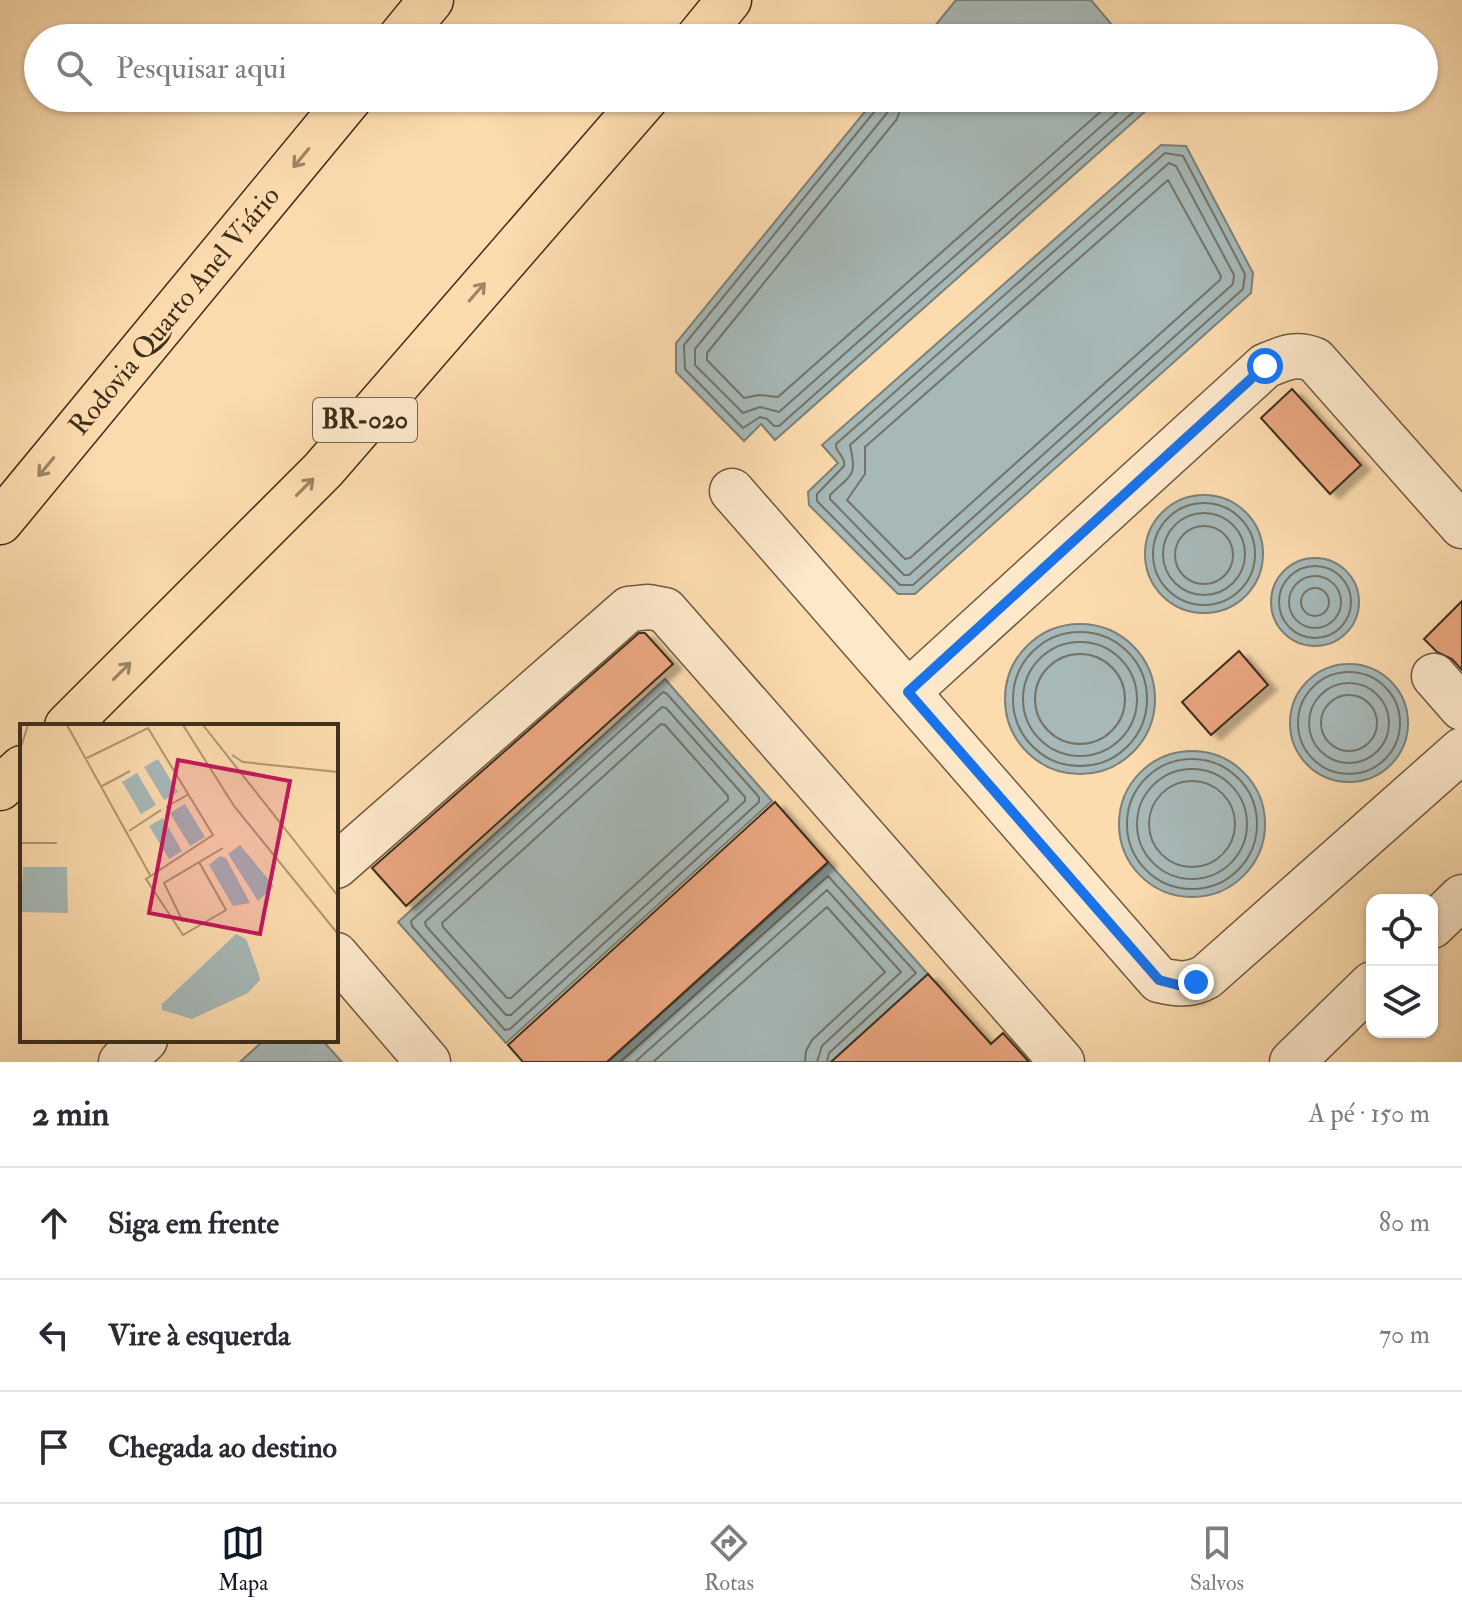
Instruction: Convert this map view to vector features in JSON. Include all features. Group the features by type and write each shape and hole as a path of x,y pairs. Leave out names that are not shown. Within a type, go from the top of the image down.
{"highway":[{"path":"411,24 431,0"},
{"path":"709,24 729,0"},
{"name":"Rodovia Quarto Anel Viário","path":"0,522 338,112"},
{"name":"BR-020","path":"69,724 323,470 634,112"},
{"path":"0,788 20,770"}],"lane":[{"path":"908,692 1265,366 1288,356 1303,355 1315,360 1462,526"},
{"path":"732,491 1159,980 1178,985 1206,977 1462,750"},
{"path":"338,864 629,609 649,607 665,610 1062,1062"},
{"path":"1438,920 1462,897"},
{"path":"338,957 428,1062"},
{"path":"1292,1062 1366,990"},
{"path":"121,1062 143,1042"}],"water":[{"path":"956,0 1091,0 1111,24 936,24"},
{"path":"865,112 1144,112 775,440 761,424 744,441 676,372 676,343"},
{"path":"1161,145 1186,146 1253,273 1251,293 915,594 898,594 809,505 808,492 838,463 822,445"},
{"path":"1204,495 1227,500 1246,512 1258,531 1263,554 1258,577 1246,596 1227,608 1204,613 1181,608 1162,596 1150,577 1145,554 1150,531 1162,512 1181,500"},
{"path":"1306,558 1324,558 1340,565 1352,577 1359,593 1359,611 1352,627 1340,639 1324,646 1306,646 1290,639 1278,627 1271,611 1271,593 1278,577 1290,565"},
{"path":"1080,624 1109,629 1133,646 1150,670 1155,699 1150,728 1133,752 1109,769 1080,774 1051,769 1027,752 1010,728 1005,699 1010,670 1027,646 1051,629"},
{"path":"1349,664 1382,674 1398,690 1408,723 1398,756 1382,772 1349,782 1316,772 1300,756 1290,723 1300,690 1316,674"},
{"path":"665,679 772,801 506,1043 398,922"},
{"path":"1192,751 1220,757 1243,773 1259,796 1265,824 1259,852 1243,875 1220,891 1192,897 1164,891 1141,875 1125,852 1119,824 1125,796 1141,773 1164,757"},
{"path":"829,863 928,974 831,1062 608,1062"},
{"path":"262,1042 324,1042 342,1062 240,1062"}],"building":[{"path":"1292,389 1361,465 1330,494 1261,418"},
{"path":"1462,601 1462,670 1424,639"},
{"path":"639,633 645,633 673,664 406,906 372,868"},
{"path":"1239,651 1268,685 1211,735 1182,702"},
{"path":"775,802 828,862 607,1062 523,1062 508,1045"},
{"path":"928,974 991,1044 1003,1033 1029,1062 831,1062"}],"route":[{"path":"1196,982 1178,985 1159,980 908,692 1265,366"}]}
